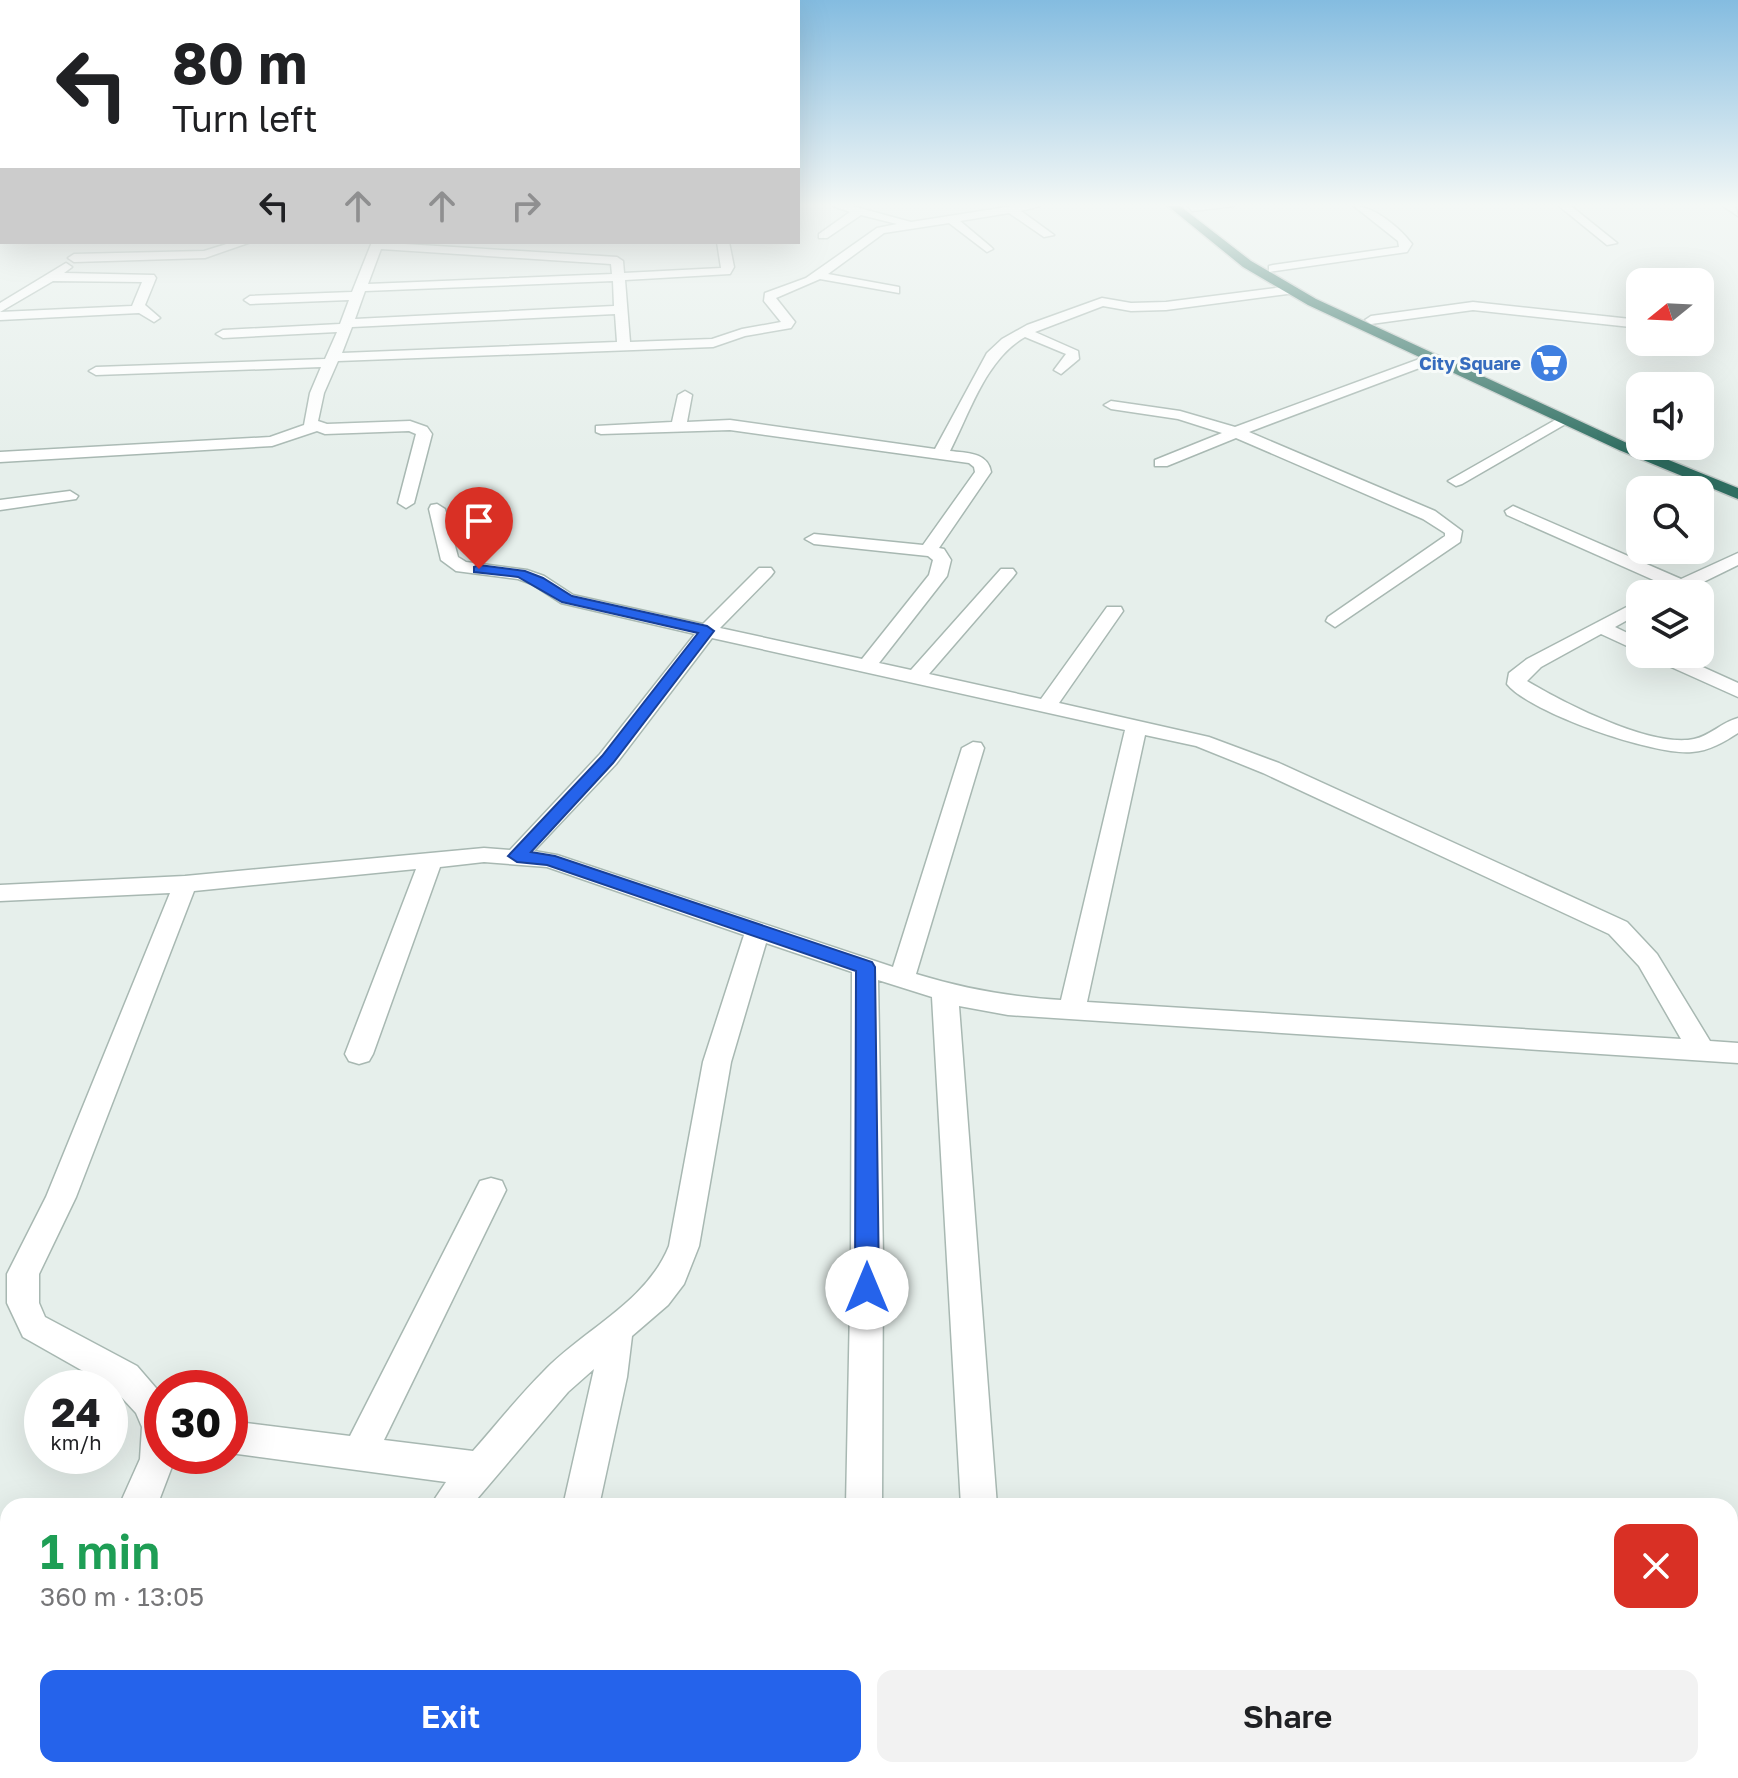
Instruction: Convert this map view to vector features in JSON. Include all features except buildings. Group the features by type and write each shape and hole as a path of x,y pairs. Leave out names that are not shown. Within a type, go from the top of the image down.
{"highway":[{"path":"1311,289 1371,320 1626,435"},
{"path":"1291,290 1564,419 1738,494"},
{"path":"1685,460 1738,482"}],"street":[{"path":"0,308 33,289"},
{"path":"144,289 137,302 154,318"},
{"path":"314,427 309,415 359,289"},
{"path":"250,300 410,289"},
{"path":"618,289 624,347"},
{"path":"96,371 713,343 742,333 783,327 788,322 769,296 791,289"},
{"path":"890,289 895,290"},
{"path":"941,453 992,356 1024,332 1102,302 1144,308 1291,290"},
{"path":"1371,320 1473,306 1626,322"},
{"path":"0,316 141,309"},
{"path":"223,334 619,310"},
{"path":"1024,332 1071,351 1074,356 1061,370"},
{"path":"1161,463 1433,358"},
{"path":"678,427 685,395"},
{"path":"1111,405 1180,415 1235,432 1429,515 1453,531 1454,538 1335,621"},
{"path":"1456,481 1564,419"},
{"path":"0,457 272,441 314,427 410,426 422,430 424,434 406,503"},
{"path":"601,429 740,426 973,459 982,465 983,472 928,551"},
{"path":"0,505 70,496"},
{"path":"437,509 452,564 521,574 538,580 567,599 1202,741 1259,763 1618,928 1648,960 1701,1050"},
{"path":"1513,511 1653,580"},
{"path":"814,539 928,551 938,553 942,560 938,576 866,667"},
{"path":"1693,580 1738,558"},
{"path":"517,856 608,759 707,631 765,572"},
{"path":"915,678 1007,573"},
{"path":"1046,707 1114,611"},
{"path":"1626,614 1534,663 1516,677 1517,684 1581,718 1673,745 1703,744 1738,724"},
{"path":"1601,627 1626,639"},
{"path":"1688,668 1738,691"},
{"path":"1072,1010 1136,727"},
{"path":"902,978 973,748"},
{"path":"0,893 185,884 484,855 517,856 549,860 865,967 945,992 1008,1006 1738,1053"},
{"path":"359,1054 431,860"},
{"path":"144,1398 125,1377 34,1327 23,1303 23,1274 61,1197 185,884"},
{"path":"455,1498 556,1381 657,1295 673,1274 684,1246 717,1062 757,932"},
{"path":"864,1498 867,1257 865,967"},
{"path":"945,992 978,1498"},
{"path":"359,1455 491,1190"},
{"path":"583,1498 610,1377 617,1326"},
{"path":"248,1440 480,1469"},
{"path":"142,1498 153,1474"}],"place":[{"name":"City Square","path":"1549,363"}],"route":[{"path":"479,569 521,574 538,580 567,599 707,631 608,759 517,856 549,860 865,967 867,1288"}]}
